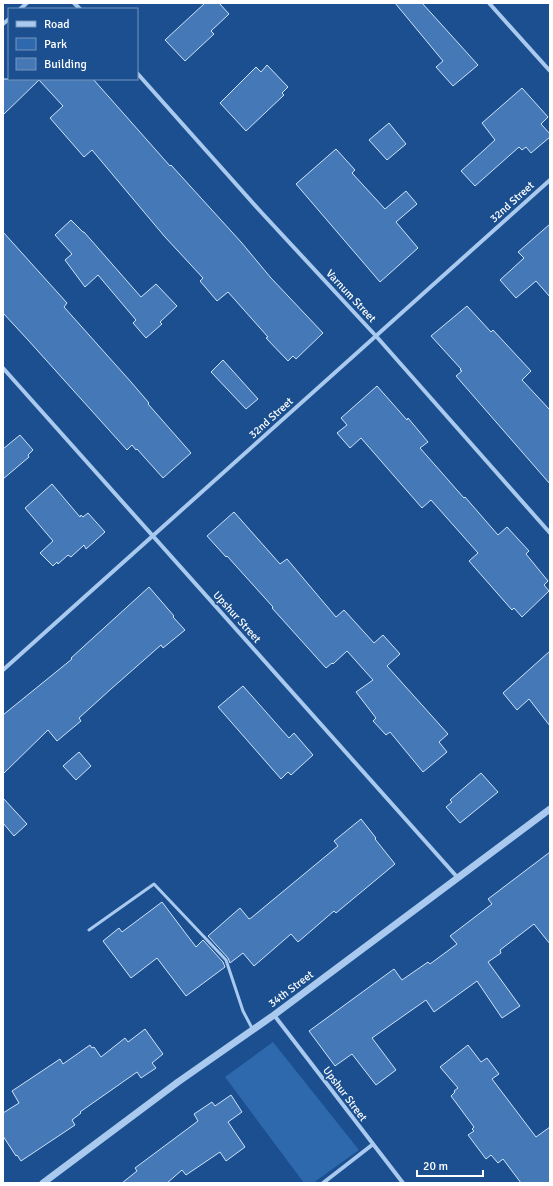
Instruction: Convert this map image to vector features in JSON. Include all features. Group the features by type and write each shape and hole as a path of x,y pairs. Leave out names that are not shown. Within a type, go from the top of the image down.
{"street":[{"path":"489,3 550,70"},
{"name":"Varnum Street","path":"138,74 376,336 550,533"},
{"name":"32nd Street","path":"3,670 550,180"},
{"name":"Upshur Street","path":"3,368 458,878"},
{"name":"34th Street","path":"44,1183 178,1082 274,1016 550,810"},
{"name":"Upshur Street","path":"274,1016 372,1145 403,1183"},
{"path":"323,1183 372,1145"}],"lane":[{"path":"89,930 154,884 226,960 243,1011 253,1030"}],"green space":[{"path":"273,1042 359,1150 313,1183 304,1183 225,1077"}],"building":[{"path":"205,3 219,3 229,14 211,31 214,34 185,61 165,40"},
{"path":"395,3 422,3 478,65 453,86 436,67 443,61"},
{"path":"267,65 288,87 282,93 284,95 246,131 220,103 256,67 261,72"},
{"path":"3,79 39,80 3,115"},
{"path":"39,80 94,80 170,166 171,165 241,242 271,278 323,333 296,359 293,356 288,361 266,338 268,337 228,292 217,301 200,281 203,278 165,237 92,150 84,157 50,118 63,106"},
{"path":"522,88 548,117 541,124 550,134 550,137 531,153 526,147 522,150 519,147 475,186 461,171 495,140 482,123"},
{"path":"389,123 406,144 387,160 369,140"},
{"path":"336,149 355,170 352,173 385,209 406,191 417,204 396,222 418,248 380,282 296,184"},
{"path":"71,220 84,232 141,297 156,284 177,306 160,322 162,324 146,338 133,323 136,320 98,275 85,287 65,260 72,254 55,235"},
{"path":"550,224 550,297 536,281 516,298 500,280 524,258 518,252"},
{"path":"3,232 67,303 64,307 131,382 149,403 148,404 191,453 163,478 132,445 127,450 3,313"},
{"path":"467,306 491,332 493,330 531,371 522,380 550,410 550,484 456,376 462,371 460,370 461,369 431,336"},
{"path":"223,360 258,399 246,409 211,372"},
{"path":"377,386 407,420 408,418 428,442 420,448 498,535 507,527 529,551 526,554 548,581 544,585 549,591 522,617 514,608 512,610 469,561 478,553 431,500 422,508 361,438 350,448 337,433 347,425 341,418"},
{"path":"20,435 33,450 28,455 29,457 3,479 3,449"},
{"path":"52,484 80,517 81,515 83,517 88,513 105,532 86,549 84,545 71,557 68,555 58,564 57,562 53,566 40,553 53,541 25,508"},
{"path":"234,512 280,564 287,559 336,617 344,610 374,643 383,635 400,654 387,666 448,734 439,742 447,752 423,772 390,732 386,735 373,721 376,718 356,692 373,680 347,651 333,664 332,663 326,668 272,608 273,607 207,536"},
{"path":"149,587 185,630 163,648 161,645 79,718 81,721 57,741 48,730 3,774 3,715 72,659 71,658"},
{"path":"550,651 550,726 529,699 517,710 503,693"},
{"path":"243,686 289,738 294,733 313,755 291,775 288,772 281,779 218,707"},
{"path":"79,752 91,766 76,780 63,766"},
{"path":"481,773 498,792 460,823 446,807 452,802 450,800"},
{"path":"3,798 27,824 14,836 3,823"},
{"path":"361,819 395,864 336,913 334,911 298,942 291,934 254,966 243,953 230,963 228,958 208,936 240,908 249,919 251,918 338,846 334,841"},
{"path":"550,852 550,944 534,924 500,950 501,953 488,962 520,1006 502,1018 477,981 434,1012 426,1000 372,1038 396,1070 376,1085 352,1054 335,1066 309,1031 394,969 402,980 428,962 430,964 457,944 450,936 492,904 488,899"},
{"path":"162,902 196,947 203,940 223,962 225,967 186,996 157,958 131,978 103,941 119,928 122,932"},
{"path":"145,1029 163,1054 152,1063 156,1068 141,1078 137,1072 80,1112 81,1113 72,1120 75,1125 21,1161 3,1136 3,1113 19,1103 12,1091 60,1059 63,1064 90,1045 92,1048 94,1047 101,1057 125,1038 128,1042"},
{"path":"468,1045 481,1062 487,1058 499,1074 492,1079 536,1137 550,1127 550,1183 521,1183 503,1159 498,1163 491,1155 486,1159 468,1135 474,1131 472,1129 474,1127 451,1096 458,1088 440,1067"},
{"path":"231,1095 242,1112 228,1122 245,1147 226,1161 220,1152 186,1175 182,1170 167,1183 122,1183 137,1171 135,1168 198,1121 194,1114 212,1102 215,1106"}]}
